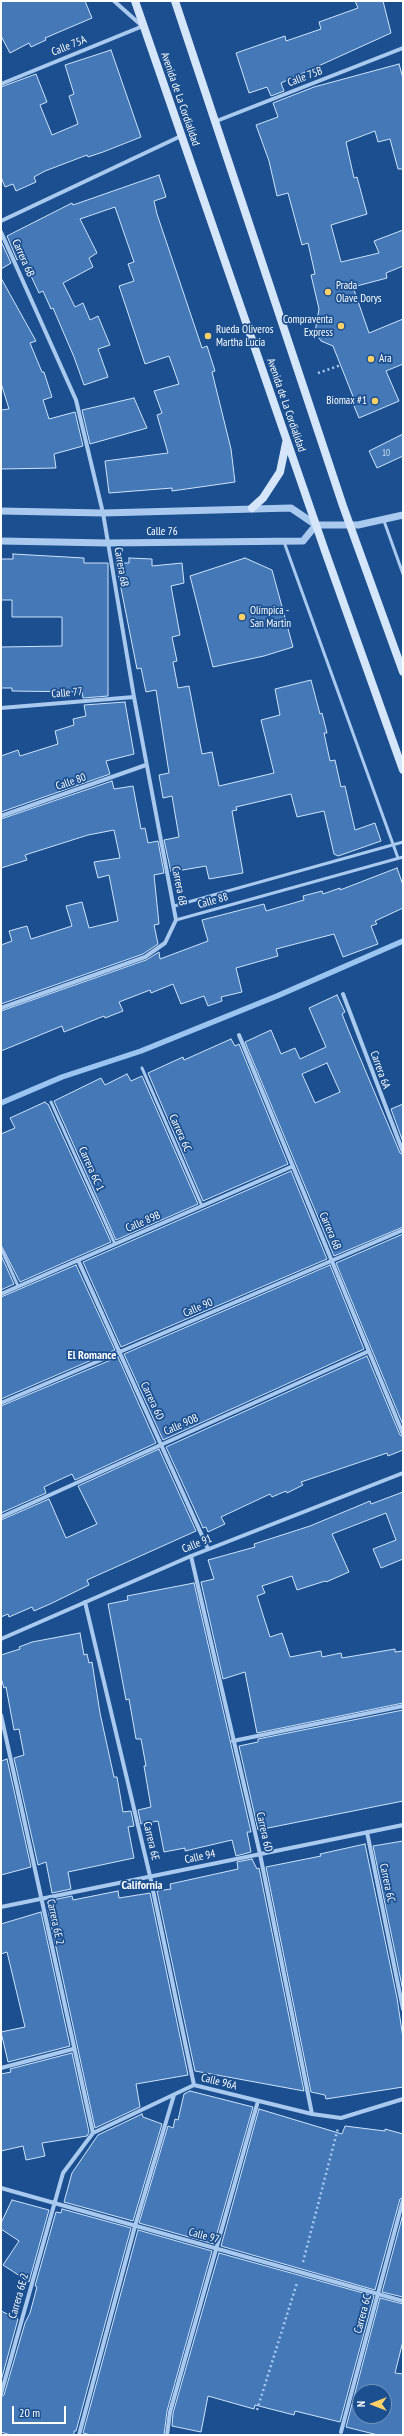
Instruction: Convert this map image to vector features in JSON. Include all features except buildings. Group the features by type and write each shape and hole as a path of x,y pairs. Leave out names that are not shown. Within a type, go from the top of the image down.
{"main road":[{"name":"Avenida de La Cordialidad","path":"135,1 286,440 403,770"},
{"name":"Avenida de La Cordialidad","path":"175,1 214,122 350,525 403,672"},
{"path":"252,508 263,498 280,472 286,440"}],"street":[{"path":"114,1 143,26"},
{"name":"Calle 75A","path":"1,84 143,26"},
{"name":"Calle 75B","path":"214,122 403,48"},
{"path":"1,221 181,136"},
{"name":"Carrera 6B","path":"1,232 76,400 103,513 146,765 176,920"},
{"name":"Calle 76","path":"1,511 103,513 291,508 316,525 303,541 284,542 108,543 1,540"},
{"path":"316,525 350,525 384,521 403,515"},
{"name":"Calle 77","path":"1,708 134,696"},
{"name":"Calle 80","path":"1,816 146,765"},
{"path":"1,1008 145,957 165,943 176,920"},
{"name":"Carrera 6A","path":"343,994 403,1152"},
{"name":"Carrera 6B","path":"239,1034 403,1434"},
{"name":"Calle 89B","path":"1,1294 293,1166"},
{"name":"Calle 90","path":"1,1403 403,1230"},
{"name":"Carrera 6D","path":"78,1260 162,1443 208,1549"},
{"name":"Calle 90B","path":"1,1517 368,1351"},
{"name":"Calle 91","path":"1,1639 191,1556 403,1473"},
{"name":"Carrera 6D","path":"191,1556 260,1854 312,2114"},
{"name":"Carrera 6E","path":"86,1602 150,1876 194,2085"},
{"path":"233,1741 403,1706"},
{"name":"Carrera 6E 2","path":"1,1714 73,2049 93,2133"},
{"name":"Calle 94","path":"1,1907 403,1825"},
{"name":"Carrera 6C","path":"367,1832 403,2008"},
{"path":"1,2068 73,2049"},
{"name":"Calle 96A","path":"55,2203 63,2173 93,2133 174,2096 194,2085 312,2114 341,2118 403,2099"},
{"path":"79,2435 134,2226 174,2096"},
{"path":"167,2435 170,2412 258,2101"},
{"name":"Calle 97","path":"1,2188 403,2301"},
{"name":"Carrera 6C","path":"341,2432 403,2200"},
{"name":"Carrera 6E 2","path":"1,2394 55,2203"}],"lane":[{"path":"384,521 403,574"},
{"path":"284,542 398,858"},
{"name":"Calle 88","path":"174,906 403,842"},
{"name":"Calle 88","path":"176,920 403,857"},
{"name":"Carrera 6C","path":"142,1068 202,1206"},
{"name":"Carrera 6C 1","path":"51,1102 115,1244"},
{"path":"1,1248 18,1286"}],"path":[{"path":"318,373 341,365"}],"waterway":[{"path":"1,1103 62,1077 141,1051 277,996 403,941"}],"place":[{"name":"Prada Olave Dorys","path":"328,292"},
{"name":"Compraventa Express","path":"341,326"},
{"name":"Rueda Oliveros Martha Lucia","path":"208,336"},
{"name":"Ara","path":"371,359"},
{"name":"Biomax #1","path":"375,401"},
{"name":"Olímpica - San Martin","path":"242,617"}],"district":[{"name":"El Romance","path":"92,1356"},
{"name":"California","path":"142,1886"}]}
